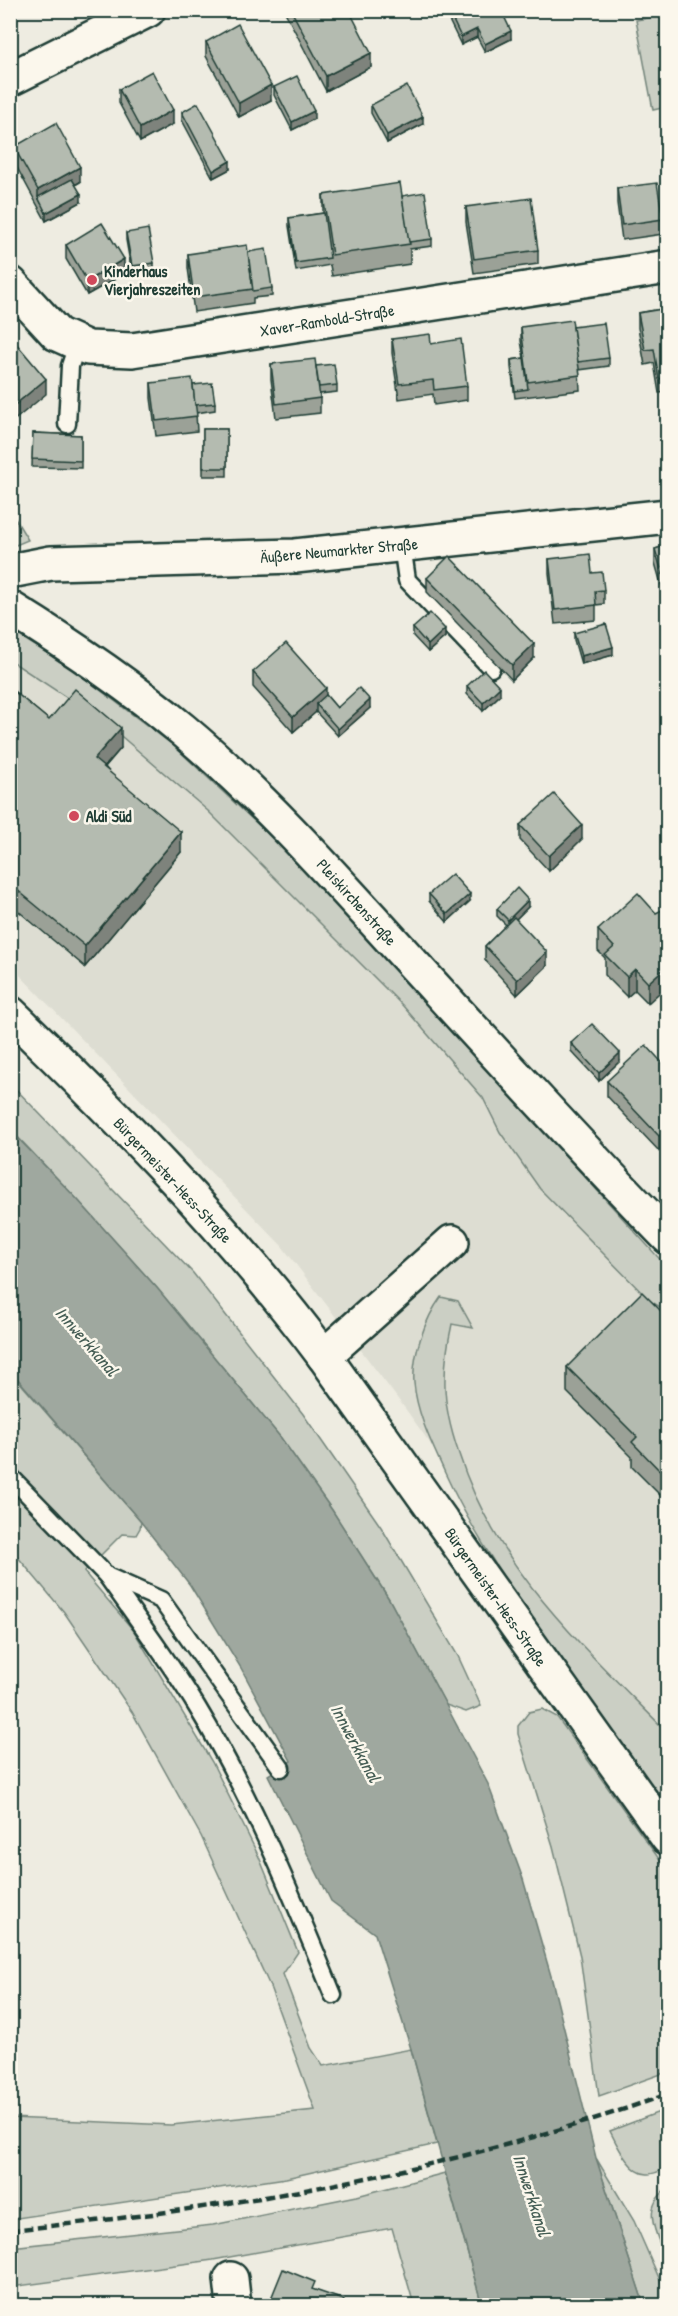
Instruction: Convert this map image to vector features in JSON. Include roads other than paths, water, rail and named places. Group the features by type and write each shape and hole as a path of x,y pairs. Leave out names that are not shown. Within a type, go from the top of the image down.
{"street":[{"path":"10,79 148,10"},
{"name":"Xaver-Rambold-Straße","path":"10,283 57,334 77,345 102,350 132,350 668,267"},
{"name":"Äußere Neumarkter Straße","path":"10,571 51,563 295,556 668,516"},
{"name":"Pleiskirchenstraße","path":"10,608 72,646 132,690 184,730 248,790 304,844 585,1152 668,1237"},
{"name":"Bürgermeister-Hess-Straße","path":"10,1013 195,1200 282,1300 668,1838"},
{"path":"324,1356 452,1242"}],"lane":[{"path":"68,424 70,366 77,345"},
{"path":"402,545 407,580 492,668"},
{"path":"10,1476 106,1576 196,1705 234,1772 293,1898 333,1995"},
{"path":"106,1576 161,1600 281,1768"}],"water":[{"name":"Innwerkkanal","path":"10,1130 77,1199 157,1288 281,1438 332,1510 389,1599 488,1784 523,1879 551,1976 596,2158 644,2305 482,2305 411,2049 375,1934 331,1901 268,1775 291,1761 241,1668 190,1585 141,1522 11,1371"}],"railway":[{"path":"10,2230 178,2211 344,2183 507,2144 588,2121 668,2094"}],"place":[{"name":"Kinderhaus Vierjahreszeiten","path":"92,280"},
{"name":"Aldi Süd","path":"74,816"}]}
